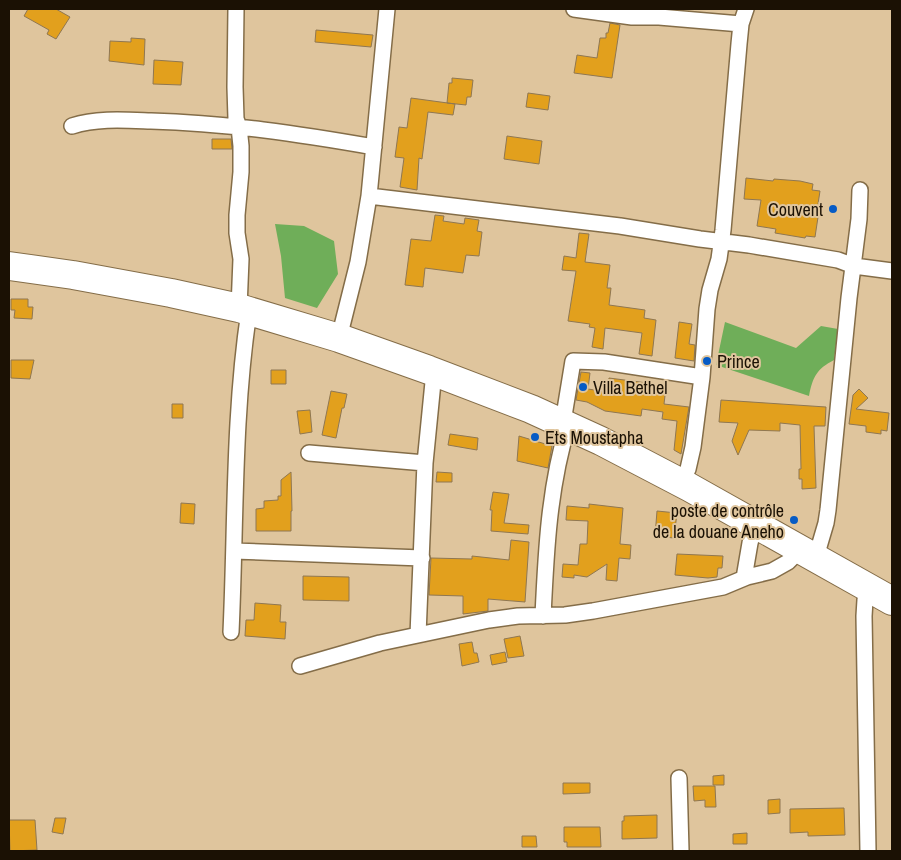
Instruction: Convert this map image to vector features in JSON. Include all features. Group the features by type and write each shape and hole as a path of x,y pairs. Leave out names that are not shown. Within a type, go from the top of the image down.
{"highway":[{"path":"9,266 162,291 244,310 339,338 434,372 565,424 682,483 892,601"}],"street":[{"path":"231,632 244,310 242,259 237,233 241,146 236,119 236,9"},
{"path":"339,338 358,262 369,196 387,9"},
{"path":"574,9 632,17 659,17 741,24"},
{"path":"682,483 692,457 702,377 707,309 710,290 719,259 741,24 746,9"},
{"path":"72,126 89,121 196,122 374,146"},
{"path":"300,666 371,645 489,620 593,611 723,587 744,578 772,571 808,553 826,524 849,298 854,266 860,190"},
{"path":"369,196 620,226 813,255 838,260 854,266 892,271"},
{"path":"543,616 550,506 565,424 573,361 604,362 702,377"},
{"path":"418,635 425,463 434,372"},
{"path":"310,453 425,463"},
{"path":"744,578 750,543 756,524"},
{"path":"234,551 422,558"},
{"path":"868,586 864,616 868,851"},
{"path":"679,778 681,851"}],"green space":[{"path":"275,224 304,226 334,241 338,274 317,308 285,298 281,256"},
{"path":"725,322 796,348 821,326 838,329 834,360 823,367 817,374 812,383 809,396 716,365"}],"building":[{"path":"28,9 56,9 70,17 56,39 47,34 49,30 24,16"},
{"path":"610,23 620,25 612,78 574,73 577,55 597,58 600,38 606,38"},
{"path":"316,30 373,35 371,47 315,42"},
{"path":"131,38 145,39 144,65 109,61 110,41 131,42"},
{"path":"154,60 183,62 181,85 153,84"},
{"path":"452,78 473,80 471,97 467,97 466,105 447,103 449,83 452,83"},
{"path":"528,93 550,96 548,110 526,107"},
{"path":"411,98 455,104 453,115 428,112 422,159 419,158 417,190 400,187 404,158 395,157 399,127 407,128"},
{"path":"507,136 542,141 539,164 504,159"},
{"path":"212,139 231,139 232,149 212,149"},
{"path":"746,178 800,181 813,184 812,190 820,191 815,237 806,236 805,238 775,233 776,229 757,226 761,200 744,199"},
{"path":"435,215 444,216 443,221 464,224 465,218 479,220 477,231 482,232 479,256 466,255 463,273 425,268 423,287 405,285 411,239 431,241"},
{"path":"579,233 589,234 585,262 610,265 607,288 611,288 609,305 645,310 644,318 656,320 652,356 639,354 642,333 605,328 603,349 592,347 595,328 589,327 590,324 568,321 576,271 562,270 564,256 576,258"},
{"path":"11,299 28,299 28,307 33,307 32,319 14,318 15,310 11,310"},
{"path":"679,322 692,324 689,344 695,345 694,361 675,358"},
{"path":"11,360 34,360 30,379 11,378"},
{"path":"271,370 286,370 286,384 271,384"},
{"path":"581,372 590,373 588,389 607,392 609,378 666,387 664,404 689,407 681,454 674,450 677,421 662,419 663,412 642,409 641,416 605,411 587,402 576,400"},
{"path":"859,389 868,398 856,409 889,413 887,431 881,430 881,434 866,432 866,426 849,424 853,395"},
{"path":"331,391 347,394 336,438 322,435"},
{"path":"721,400 826,407 825,426 814,426 816,488 802,489 802,479 799,479 799,469 801,469 800,425 780,423 780,431 749,430 738,455 732,441 738,423 719,422"},
{"path":"172,404 183,404 183,418 172,418"},
{"path":"310,410 312,432 300,434 297,411"},
{"path":"450,434 478,438 477,450 448,445"},
{"path":"519,436 552,446 548,468 517,461"},
{"path":"291,472 291,531 256,531 256,509 264,508 264,501 278,500 278,496 281,496 281,480"},
{"path":"437,472 452,473 452,482 436,482"},
{"path":"493,492 509,494 504,523 529,525 528,534 491,531 492,510 490,510"},
{"path":"181,503 195,504 194,524 180,523"},
{"path":"589,504 623,508 620,544 631,545 630,559 619,558 617,581 606,580 607,564 587,577 574,575 574,578 562,577 563,564 578,565 580,544 587,544 588,521 566,520 567,506 589,508"},
{"path":"657,511 677,513 674,538 655,536"},
{"path":"511,540 529,542 525,602 488,599 488,611 463,614 463,596 429,595 431,558 472,559 472,556 509,560"},
{"path":"677,554 723,556 722,568 718,568 717,577 675,575"},
{"path":"303,576 349,577 349,601 303,600"},
{"path":"255,603 281,605 280,622 286,622 285,639 245,636 246,620 254,620"},
{"path":"520,636 524,656 508,658 504,639"},
{"path":"472,642 474,653 477,653 479,662 462,666 459,644"},
{"path":"505,652 507,662 492,665 490,655"},
{"path":"724,775 724,785 713,785 713,776"},
{"path":"563,783 590,783 590,793 563,794"},
{"path":"693,786 715,786 716,807 705,807 705,800 694,801"},
{"path":"780,799 780,813 768,814 768,800"},
{"path":"844,808 845,835 808,836 808,832 790,833 790,809"},
{"path":"657,815 657,838 622,839 622,821 624,821 624,816"},
{"path":"55,818 66,818 63,834 52,832"},
{"path":"9,820 35,820 37,850 10,851"},
{"path":"564,827 600,827 601,847 567,847 567,842 564,842"},
{"path":"747,833 747,844 733,844 733,834"},
{"path":"522,836 536,836 537,847 522,847"}],"place":[{"name":"Couvent","path":"833,209"},
{"name":"Prince","path":"707,361"},
{"name":"Villa Bethel","path":"583,387"},
{"name":"Ets Moustapha","path":"535,437"},
{"name":"poste de contrôle de la douane Aneho","path":"794,520"}]}
